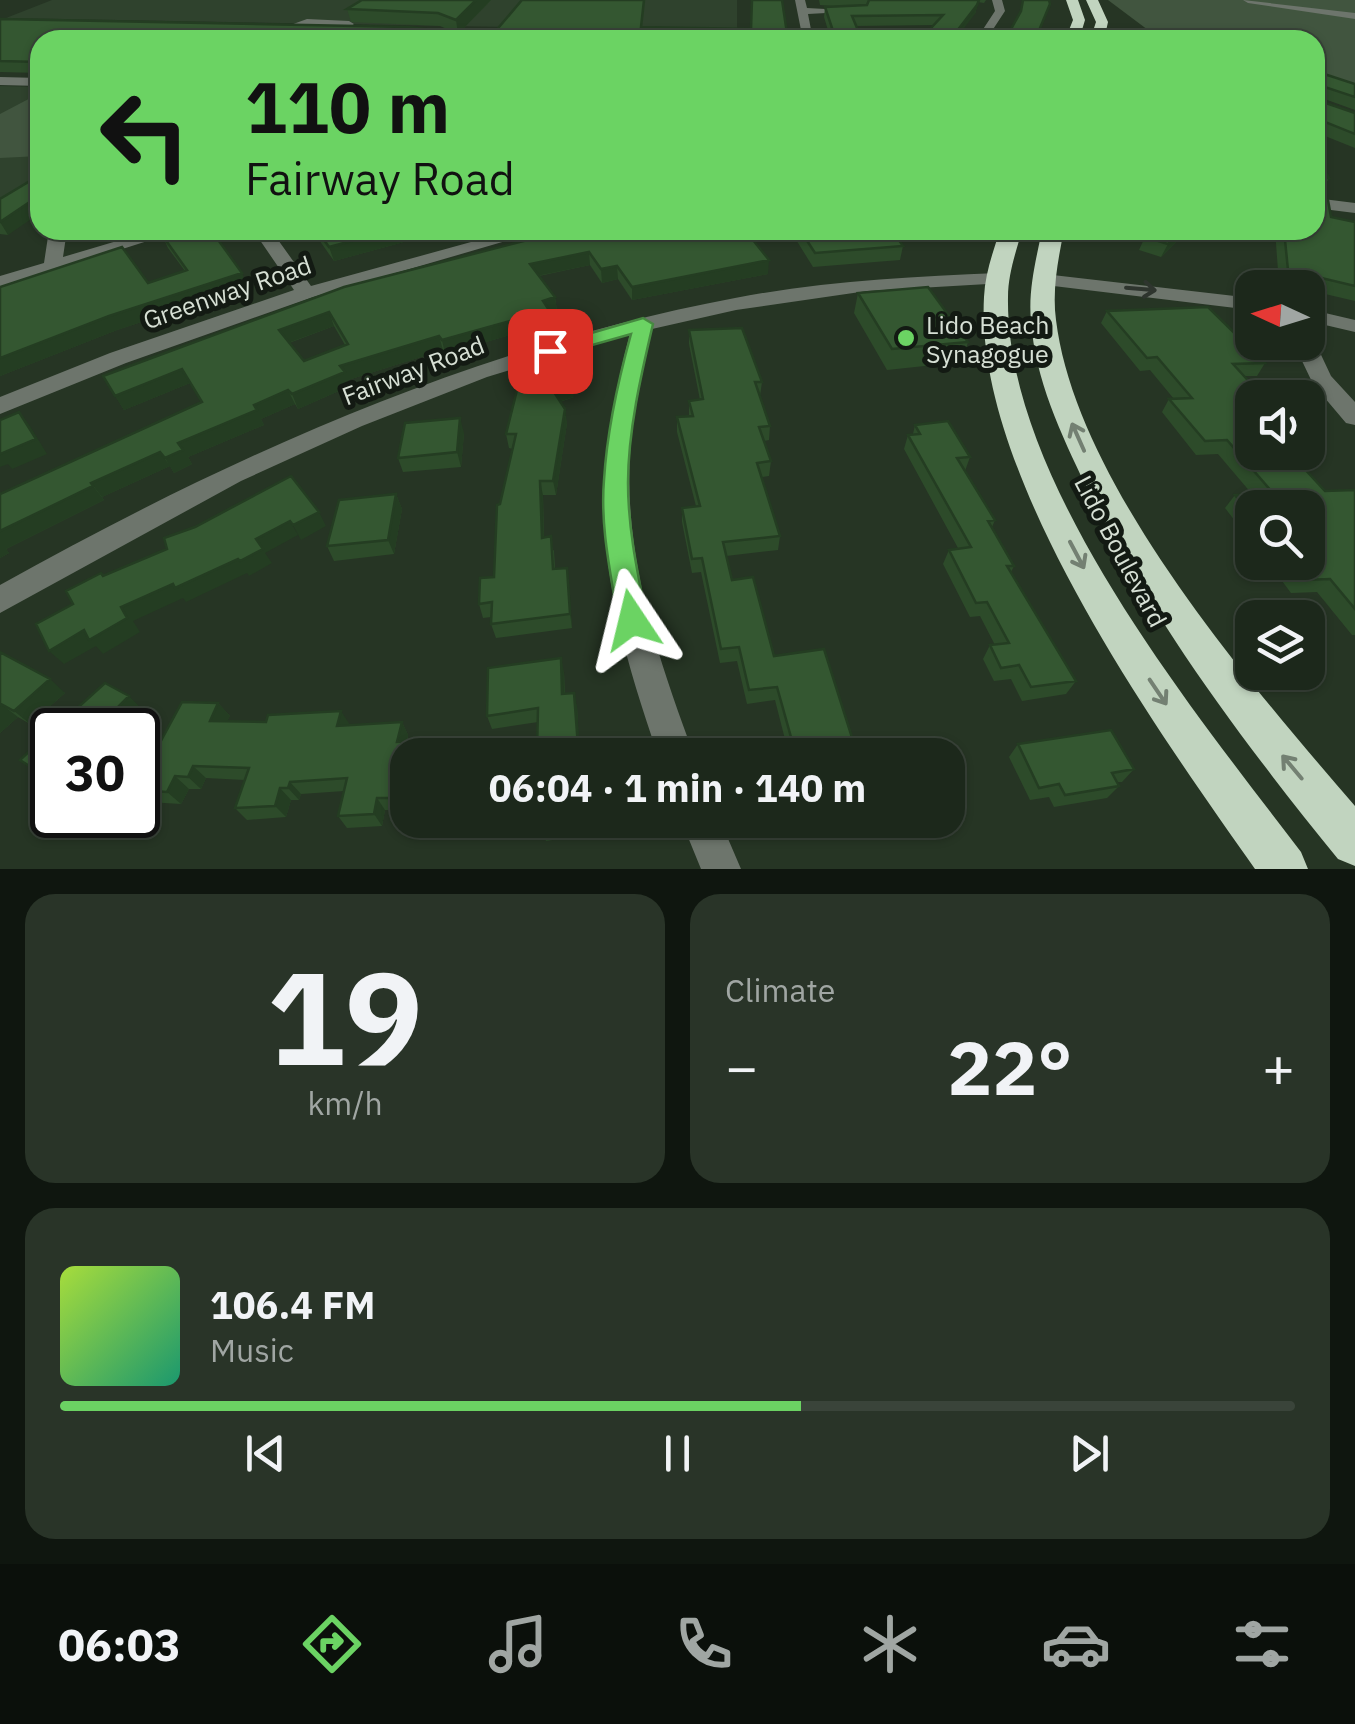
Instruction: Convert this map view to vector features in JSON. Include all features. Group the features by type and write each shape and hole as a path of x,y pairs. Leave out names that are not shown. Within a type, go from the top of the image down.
{"highway":[{"path":"1072,0 1079,20 1076,30"},
{"path":"1092,0 1102,22 1100,30"},
{"name":"Lido Boulevard","path":"1008,240 998,279 998,336 1007,383 1023,434 1069,541 1137,662 1284,869"},
{"name":"Lido Boulevard","path":"1051,240 1044,280 1043,320 1052,369 1115,515 1206,659 1355,842"}],"street":[{"path":"988,30 1000,11 997,0"},
{"path":"1248,0 1355,14"},
{"path":"1260,0 1355,14"},
{"path":"806,30 801,5 860,11"},
{"path":"270,27 361,29"},
{"path":"0,81 30,82"},
{"path":"1325,204 1355,208"},
{"path":"53,265 54,240"},
{"path":"0,282 139,240"},
{"path":"269,240 306,293"},
{"name":"Greenway Road","path":"0,406 118,358 306,293 499,240"},
{"name":"Fairway Road","path":"0,600 141,522 335,430 478,373 643,324 741,302 836,287 998,279"},
{"path":"1044,280 1235,302"},
{"path":"1325,319 1355,326"},
{"path":"643,324 618,444 619,542 632,620 670,738"},
{"path":"1312,360 1321,379 1355,417"},
{"path":"708,838 722,869"}],"shaded area":[{"path":"52,0 737,0 737,30 6,18"},
{"path":"1108,0 1355,0 1355,91 1325,80 1325,30 1148,30"},
{"path":"0,86 30,87 30,182 0,202"},
{"path":"30,98 30,156 0,158 0,114"}],"building":[{"path":"362,0 476,0 456,20 438,13 347,9"},
{"path":"522,0 644,0 641,27 751,29 752,0 782,0 786,30 496,30"},
{"path":"869,0 979,0 958,30 929,30 943,15 852,16 858,30 833,30 825,7 867,5"},
{"path":"1023,0 1049,0 1039,30 1011,30"},
{"path":"0,19 432,30 30,30 30,62 0,61"},
{"path":"1325,74 1355,84 1355,97 1325,87"},
{"path":"1325,103 1355,113 1355,134 1325,122"},
{"path":"30,181 30,202 0,222 0,199"},
{"path":"1325,199 1331,217 1355,222 1355,286 1325,279 1325,270 1288,270 1285,240 1325,240"},
{"path":"166,240 218,240 242,273 109,316 0,358 0,287 122,247 148,283 187,270"},
{"path":"324,240 355,240 329,247"},
{"path":"528,240 753,240 769,260 632,287 617,266 601,269 589,252 530,264 555,297 543,301 549,310 442,340 439,336 340,366 345,372 254,405 257,410 178,443 183,450 165,458 160,452 0,531 0,494 202,402 182,369 115,396 103,376 344,287","holes":["329,312 348,344 304,361 279,330"]},
{"path":"807,240 899,240 903,246 815,253"},
{"path":"928,287 968,342 892,349 858,293"},
{"path":"1208,307 1235,334 1235,360 1265,363 1233,364 1248,380 1235,380 1235,449 1227,440 1205,441 1169,399 1192,398 1157,357 1147,358 1107,311"},
{"path":"742,328 762,382 755,382 770,426 759,427 771,461 757,463 780,536 723,542 732,580 753,577 774,656 824,649 852,738 791,738 777,687 749,690 739,647 721,649 702,558 692,559 682,508 700,506 677,417 693,416 689,401 703,399 689,330"},
{"path":"560,366 572,383 552,389 565,409 553,481 540,481 542,538 551,536 553,569 567,568 570,614 491,624 492,602 479,604 480,578 494,577 497,505 516,434 506,434 518,386 542,378 538,373"},
{"path":"19,412 36,439 0,454 0,420"},
{"path":"460,418 457,452 398,458 405,423"},
{"path":"948,421 970,457 957,458 995,520 988,521 1014,566 1007,566 1076,681 1031,687 1019,665 1001,668 990,645 1009,643 987,602 976,603 949,550 971,547 908,435 920,434 915,425"},
{"path":"1253,470 1306,470 1324,490 1270,490"},
{"path":"291,476 319,512 293,525 290,521 256,539 263,549 240,561 121,607 127,618 89,640 84,630 49,651 36,624 73,604 66,591 101,573 103,576 167,549 164,538 195,527"},
{"path":"1355,490 1355,609 1330,579 1325,579 1325,491"},
{"path":"396,494 388,540 327,546 339,500"},
{"path":"0,652 50,679 14,711 0,705"},
{"path":"561,658 562,694 574,693 577,738 537,738 538,708 487,716 488,668"},
{"path":"105,683 129,696 117,708 77,708"},
{"path":"182,702 218,703 210,721 266,722 268,715 341,711 337,726 402,722 398,738 390,738 390,798 377,798 374,814 338,816 347,778 290,782 288,788 280,788 275,806 235,808 249,768 193,766 188,777 175,776 167,792 160,792 160,742"},
{"path":"1111,730 1134,769 1112,773 1119,786 1065,795 1059,784 1039,788 1018,744"},
{"path":"30,751 30,767 20,760"}],"place":[{"name":"Lido Beach Synagogue","path":"906,338"}],"route":[{"path":"550,351 643,324 629,379 616,481 619,542 632,620"}]}
